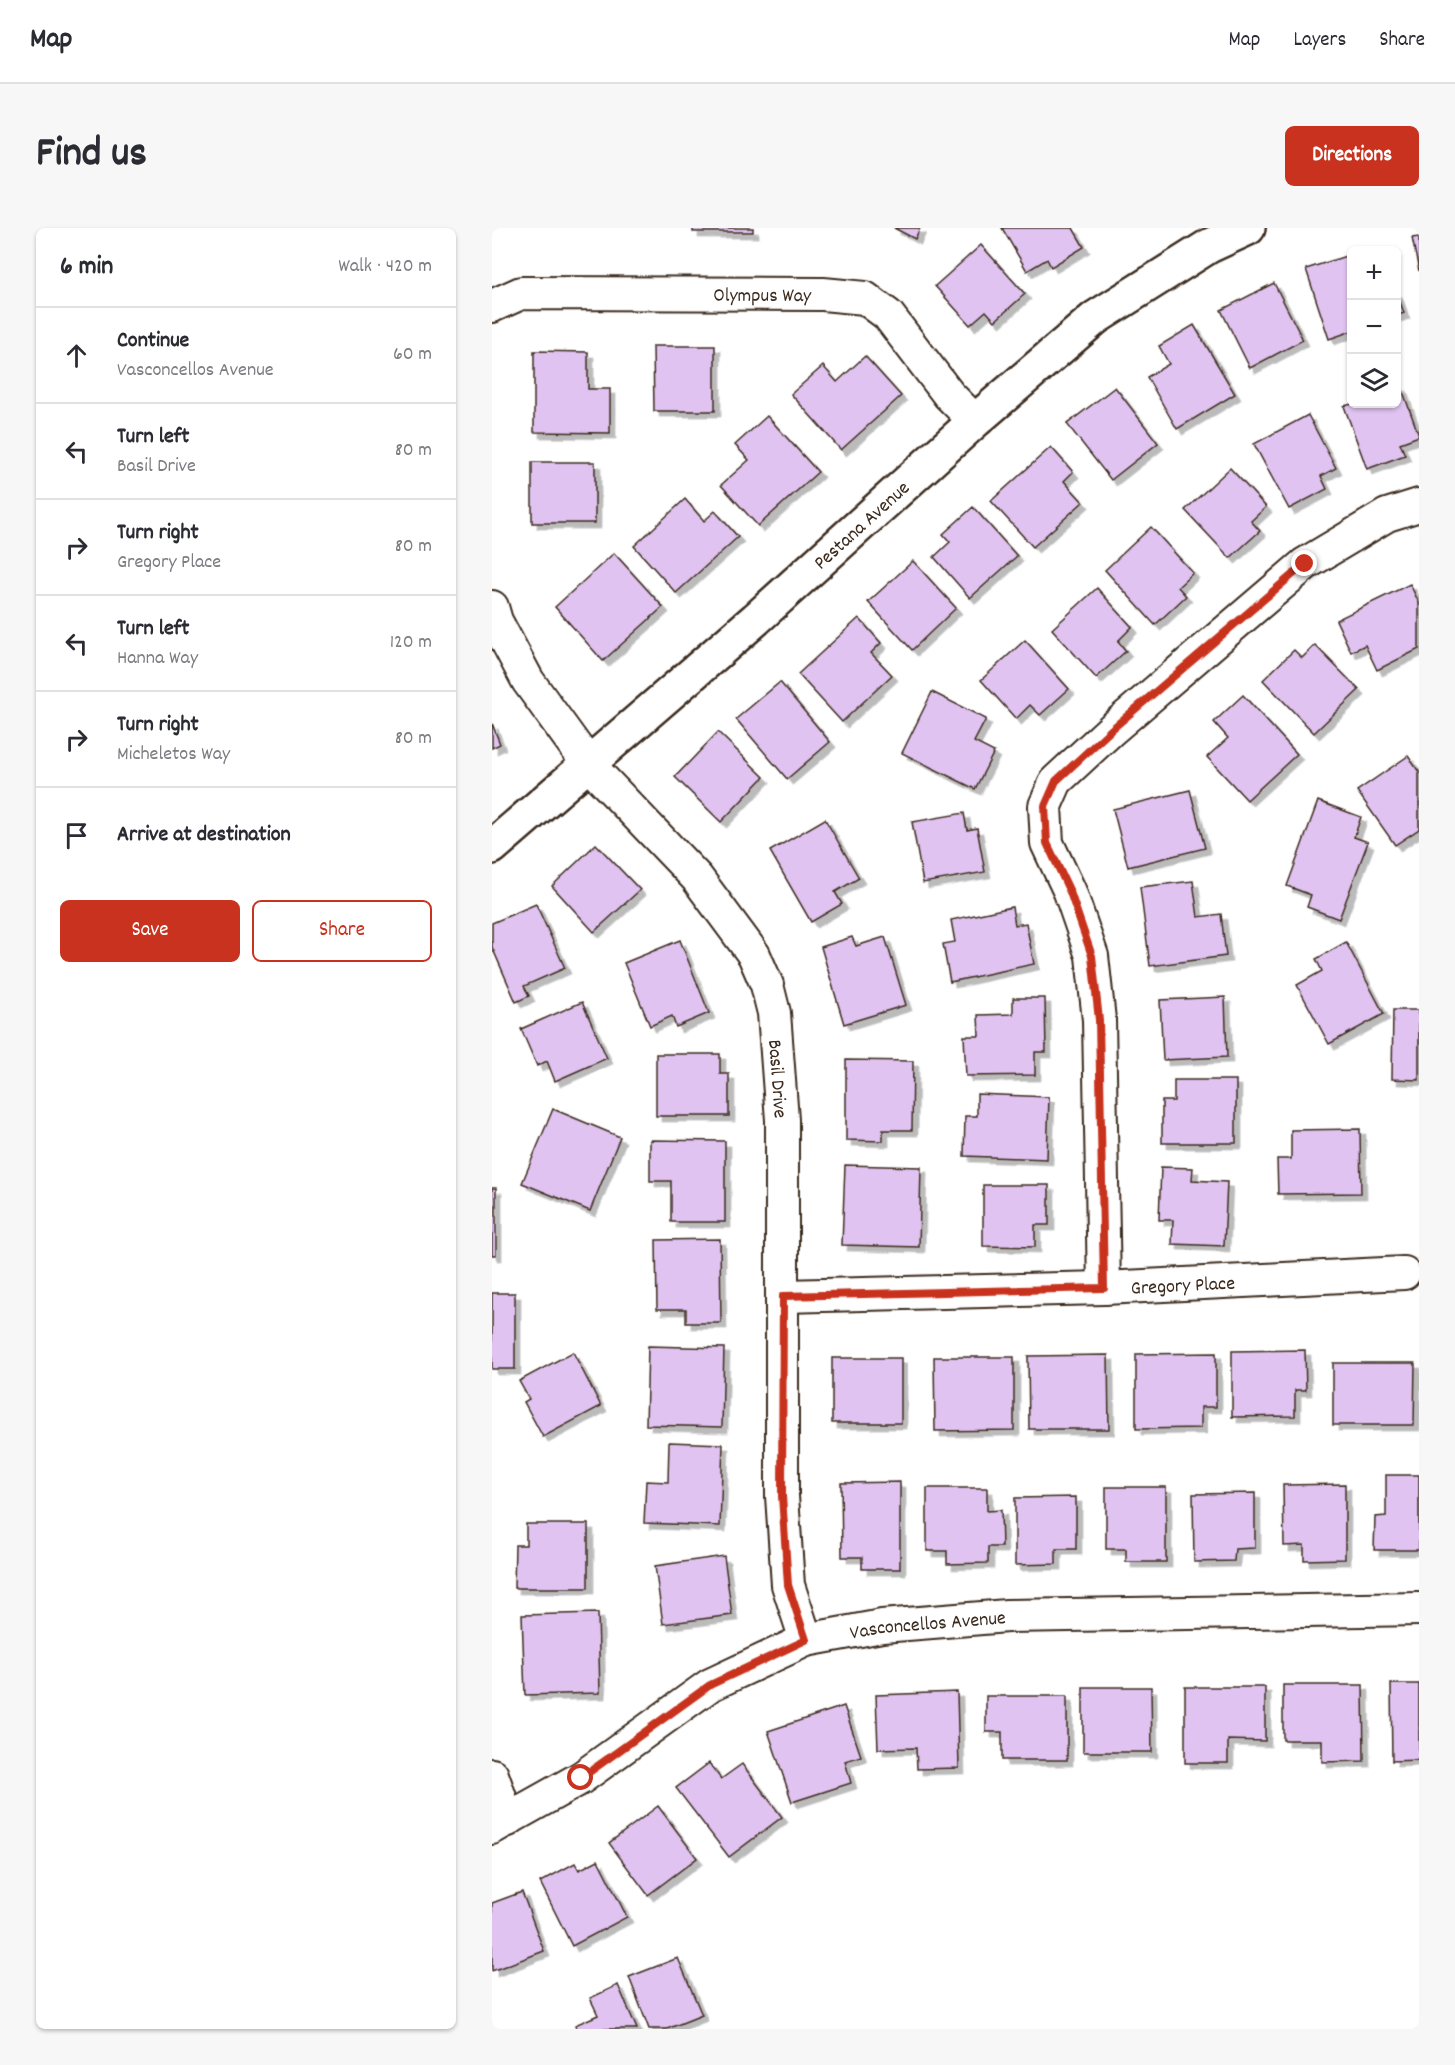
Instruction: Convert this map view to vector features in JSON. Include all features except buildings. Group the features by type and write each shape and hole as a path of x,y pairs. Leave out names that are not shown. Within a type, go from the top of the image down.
{"street":[{"name":"Pestana Avenue","path":"492,846 589,765 756,619 975,421 1095,318 1209,246 1248,228"},
{"name":"Olympus Way","path":"493,304 521,293 824,294 865,298 888,315 949,395 975,421"},
{"path":"1104,1288 1097,999 1092,956 1070,892 1047,843 1045,806 1056,781 1112,729 1305,564 1387,515 1419,505"},
{"name":"Basil Drive","path":"492,607 496,621 528,681 589,765 697,878 753,955 767,986 774,1013 782,1120 782,1496 788,1585 806,1640"},
{"name":"Gregory Place","path":"783,1296 1104,1288 1404,1273"},
{"name":"Vasconcellos Avenue","path":"500,1824 581,1778 710,1685 806,1640 882,1626 1007,1616 1419,1609"},
{"path":"492,1775 500,1824"}],"route":[{"path":"581,1778 710,1685 806,1640 788,1585 782,1496 783,1296 1104,1288 1099,1020 1092,956 1070,892 1047,843 1045,806 1056,781 1112,729 1305,564"}]}
